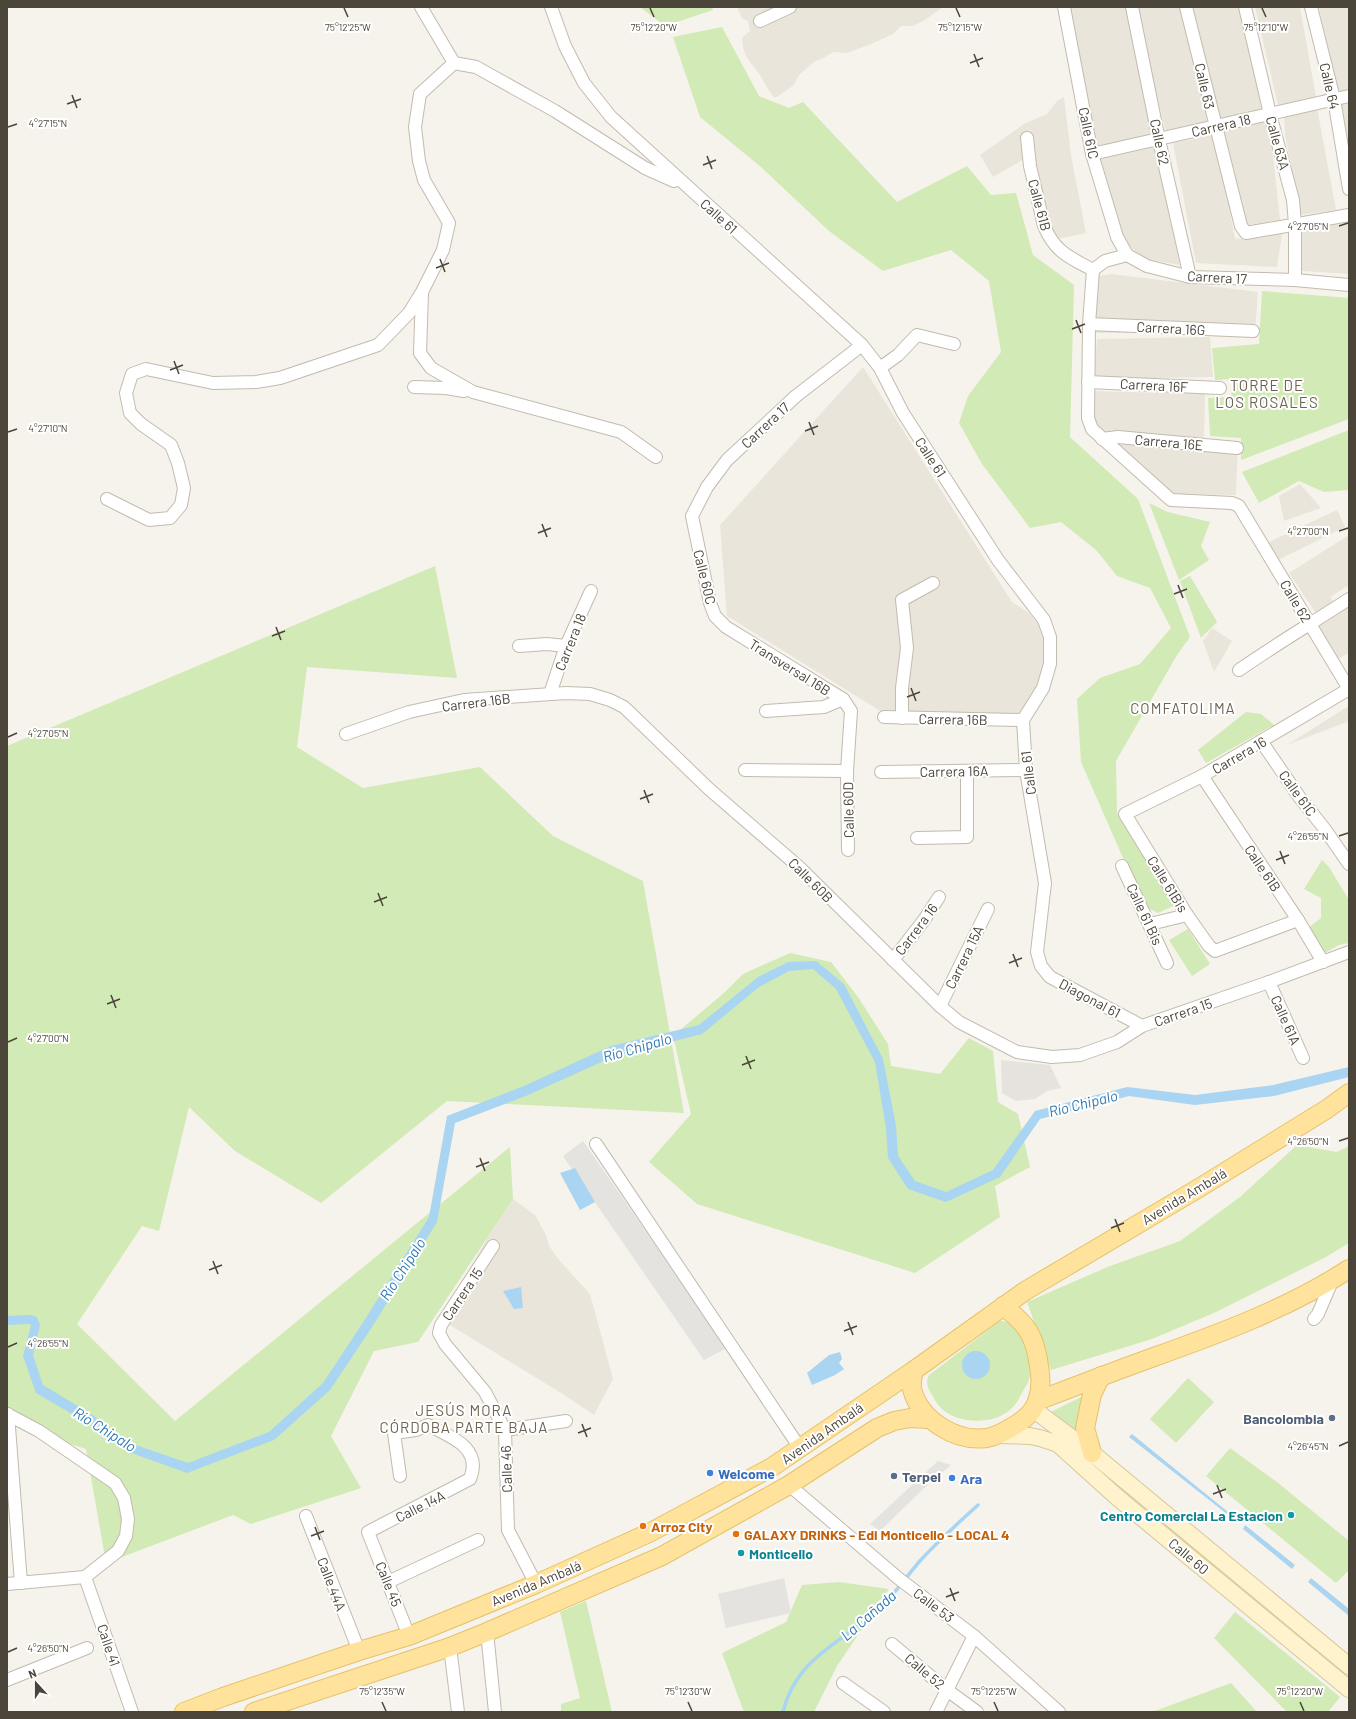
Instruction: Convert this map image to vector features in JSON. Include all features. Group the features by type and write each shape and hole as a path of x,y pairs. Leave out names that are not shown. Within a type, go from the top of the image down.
{"main road":[{"name":"Avenida Ambalá","path":"184,1712 223,1697 359,1651 409,1636 536,1584 648,1533 772,1467 913,1371 1026,1291 1327,1109 1349,1093"},
{"path":"1035,1405 1100,1376 1220,1333 1282,1305 1333,1279 1349,1269"},
{"path":"913,1371 912,1388 922,1411 929,1419 957,1434 986,1438 999,1435 1023,1421 1035,1405 1040,1390 1040,1370 1035,1344 1025,1324 1003,1306"},
{"path":"1092,1454 1085,1428 1092,1394 1100,1376"},
{"name":"Calle 60","path":"1035,1405 1092,1454 1349,1666"},
{"name":"Avenida Ambalá","path":"254,1712 450,1647 487,1632 662,1556 789,1485 877,1428 894,1421 910,1418 929,1419"},
{"name":"Calle 60","path":"999,1435 1030,1436 1058,1444 1118,1498 1349,1689"}],"street":[{"path":"421,7 454,63 476,67 555,111 645,168 686,186"},
{"name":"Calle 61","path":"551,7 565,46 584,83 611,117 862,345 880,368 903,413 998,560 1044,620 1050,637 1050,664 1042,692 1023,720 1026,770 1045,883 1037,952 1041,966"},
{"path":"760,21 790,7"},
{"name":"Calle 61C","path":"1064,7 1092,154 1116,238 1127,255"},
{"name":"Calle 62","path":"1132,7 1159,140 1190,277"},
{"name":"Calle 63","path":"1186,7 1241,226 1246,233 1295,224"},
{"name":"Calle 63A","path":"1245,7 1270,114 1293,200 1295,224 1295,280"},
{"name":"Calle 64","path":"1311,7 1334,99 1349,189"},
{"path":"107,499 149,520 170,518 181,505 184,488 178,463 171,445 140,424 130,413 126,393 132,374 146,369 213,383 256,382 280,378 378,345 409,313 422,292 443,250 449,224 424,180 419,161 415,127 420,94 454,63"},
{"name":"Carrera 18","path":"1092,154 1349,96"},
{"name":"Calle 61B","path":"1027,138 1030,166 1047,235 1061,252 1093,270"},
{"path":"1295,224 1349,215"},
{"path":"1102,439 1092,429 1088,418 1089,324 1093,270 1105,261 1127,255"},
{"name":"Carrera 17","path":"1127,255 1147,266 1190,277 1295,280 1349,285"},
{"path":"422,292 420,353 431,368 473,392"},
{"name":"Carrera 16G","path":"1089,324 1253,331"},
{"path":"880,368 898,355 917,335 954,344"},
{"name":"Carrera 17","path":"693,523 694,510 707,487 727,460 796,396 862,345"},
{"name":"Carrera 16F","path":"1088,382 1220,388"},
{"path":"414,387 446,388 473,392 621,432 656,457"},
{"name":"Carrera 16E","path":"1102,439 1118,437 1237,448"},
{"name":"Calle 62","path":"1102,439 1171,500 1232,503 1239,506 1349,689"},
{"name":"Calle 60C","path":"693,523 710,603 715,616 726,627"},
{"path":"902,718 902,688 907,648 902,600 934,583"},
{"name":"Carrera 18","path":"550,694 566,646 591,590"},
{"path":"1239,670 1275,644 1310,625 1349,599"},
{"name":"Transversal 16B","path":"726,627 843,700 851,711"},
{"path":"519,646 547,644 566,646"},
{"name":"Carrera 16","path":"1125,814 1202,776 1349,689"},
{"name":"Carrera 16B","path":"346,734 409,712 464,700 550,694 590,694 610,700"},
{"name":"Calle 60B","path":"610,700 624,707 709,789 799,867 940,1006 959,1022 1017,1052"},
{"path":"766,711 824,707 843,700"},
{"name":"Calle 60D","path":"848,850 847,771 851,711"},
{"name":"Carrera 16B","path":"884,717 1023,720"},
{"name":"Calle 61C","path":"1262,741 1300,798 1324,828 1349,864"},
{"path":"745,770 847,771"},
{"name":"Carrera 16A","path":"881,772 1026,770"},
{"path":"917,838 967,837 967,771"},
{"name":"Calle 61B","path":"1202,776 1298,920 1323,962"},
{"name":"Calle 61Bis","path":"1125,814 1187,915 1209,946 1215,951 1298,920"},
{"name":"Calle 61 Bis","path":"1122,866 1167,963"},
{"name":"Carrera 16","path":"893,960 924,920 939,897"},
{"name":"Carrera 15A","path":"940,1006 988,909"},
{"path":"1150,924 1187,915"},
{"name":"Carrera 15","path":"1017,1052 1052,1057 1080,1055 1117,1042 1142,1026 1269,982 1349,952"},
{"name":"Diagonal 61","path":"1041,966 1050,977 1142,1026"},
{"name":"Calle 61A","path":"1269,982 1303,1058"},
{"path":"596,1144 800,1448"},
{"name":"Carrera 15","path":"445,1344 439,1333 441,1325 493,1246"},
{"path":"1314,1319 1318,1314 1333,1279"},
{"name":"Calle 46","path":"445,1344 485,1392 505,1430 508,1530 536,1584"},
{"path":"7,1584 85,1577 118,1551 126,1536 128,1519 124,1498 115,1483 39,1431 8,1414"},
{"path":"8,1414 21,1583"},
{"path":"505,1430 566,1421"},
{"name":"Calle 14A","path":"368,1532 470,1479 472,1473 472,1462 468,1449 462,1443 428,1425 416,1430 394,1433 400,1476"},
{"name":"Calle 53","path":"789,1485 902,1581 974,1636 1059,1712"},
{"name":"Calle 44A","path":"306,1516 359,1651"},
{"name":"Calle 45","path":"368,1532 409,1636"},
{"path":"388,1582 478,1540"},
{"name":"Calle 41","path":"85,1577 132,1712"},
{"path":"487,1632 495,1712"},
{"path":"936,1712 974,1636"},
{"name":"Calle 52","path":"892,1644 947,1690 977,1712"},
{"path":"450,1647 458,1712"},
{"path":"7,1680 87,1648"},
{"path":"843,1683 884,1712"}],"shaded area":[{"path":"737,7 943,7 925,20 913,26 901,26 893,34 871,44 847,53 833,52 814,62 798,76 794,85 775,98 747,58 743,48 742,38 750,31 749,25 748,21 742,18"},
{"path":"1069,7 1128,7 1154,136 1094,150"},
{"path":"1138,7 1181,7 1208,124 1166,132 1152,78"},
{"path":"1190,7 1241,7 1265,112 1216,124"},
{"path":"1255,7 1300,7 1316,97 1279,109"},
{"path":"1319,7 1349,7 1349,93 1338,97"},
{"path":"1064,97 1071,155 1086,233 1052,240 1024,159 993,177 980,155 1024,124 1047,114 1057,101"},
{"path":"1349,102 1349,165 1337,105"},
{"path":"1317,108 1336,210 1300,215 1285,134 1284,116"},
{"path":"1269,119 1280,220 1242,226 1220,129"},
{"path":"1216,134 1235,239 1282,234 1277,267 1196,263 1173,143"},
{"path":"1155,147 1180,265 1145,259 1119,237 1101,159"},
{"path":"1349,223 1349,274 1288,270 1289,231"},
{"path":"1111,274 1258,292 1255,333 1092,333 1089,278"},
{"path":"1210,337 1213,377 1094,379 1097,339"},
{"path":"863,367 1012,602 1029,613 1046,634 1044,663 1030,706 1023,715 882,712 727,616 720,525"},
{"path":"1091,391 1205,394 1204,440 1238,442 1236,495 1167,494 1091,430"},
{"path":"1300,484 1321,508 1284,521 1279,496"},
{"path":"1337,510 1345,527 1278,560 1269,542"},
{"path":"1349,535 1349,585 1330,597 1336,605 1317,615 1289,573"},
{"path":"1349,606 1349,653 1338,659 1319,626"},
{"path":"1212,628 1232,641 1214,672 1203,641"},
{"path":"1347,707 1349,708 1349,721 1287,745"},
{"path":"1001,1060 1050,1065 1061,1088 1047,1091 1035,1099 1016,1101 1002,1093"},
{"path":"583,1141 727,1348 704,1360 563,1156"},
{"path":"513,1199 535,1215 546,1235 549,1246 559,1260 590,1294 613,1379 594,1415 558,1391 440,1319 488,1237"},
{"path":"938,1461 951,1465 923,1489 880,1531 870,1524"},
{"path":"784,1578 791,1613 726,1628 718,1594"}],"green space":[{"path":"640,7 712,7 713,10 665,26"},
{"path":"722,27 759,96 789,108 803,102 897,202 967,166 991,195 1016,193 1033,255 1074,285 1070,437 1138,499 1190,637 1177,655 1116,761 1117,813 1160,875 1175,905 1158,913 1144,906 1081,762 1077,699 1100,678 1140,664 1171,628 1150,588 1117,576 1096,550 1061,522 1030,528 982,464 959,423 968,396 1001,352 989,281 951,250 883,271 829,231 761,167 700,117 673,37"},
{"path":"1262,291 1349,298 1349,419 1241,460 1241,438 1210,436 1208,398 1231,397 1233,379 1215,380 1212,348 1259,344"},
{"path":"1349,430 1349,490 1324,492 1299,481 1259,503 1242,472"},
{"path":"1149,503 1168,512 1210,522 1201,546 1209,560 1179,580"},
{"path":"435,566 457,678 307,667 297,747 363,788 480,767 553,836 643,881 684,1113 447,1101 321,1203 235,1151 189,1107 159,1231 142,1226 77,1324 175,1421 510,1147 513,1199 418,1342 374,1351 331,1436 361,1488 251,1524 233,1515 106,1563 86,1449 7,1424 7,746"},
{"path":"1190,576 1217,622 1201,638 1180,581"},
{"path":"1246,712 1261,714 1274,725 1206,763 1198,750"},
{"path":"1322,860 1329,867 1349,900 1349,943 1339,945 1323,954 1308,928 1321,918 1321,898 1304,889"},
{"path":"1188,929 1210,964 1192,976 1169,940"},
{"path":"790,953 831,962 858,997 888,1044 891,1066 940,1074 969,1038 993,1051 998,1102 1018,1114 1030,1167 995,1186 1000,1217 915,1273 697,1204 649,1162 691,1114 673,1036 725,992 743,974"},
{"path":"1297,1145 1337,1152 1349,1146 1349,1243 1326,1257 1216,1312 1152,1339 1051,1370 1027,1302 1110,1266 1180,1241 1240,1197"},
{"path":"1000,1321 1005,1321 1013,1325 1019,1332 1025,1344 1030,1366 1030,1376 1027,1385 1011,1409 996,1418 977,1421 950,1415 935,1401 928,1388 927,1383 929,1375"},
{"path":"1188,1378 1214,1402 1176,1443 1150,1419"},
{"path":"1083,1396 1077,1433 1051,1412"},
{"path":"1230,1448 1277,1482 1349,1541 1349,1570 1336,1583 1206,1476"},
{"path":"839,1582 889,1589 837,1666 814,1712 744,1712 722,1653 786,1622 802,1585"},
{"path":"586,1601 612,1712 561,1712 561,1704 580,1698 560,1612"},
{"path":"1235,1612 1340,1697 1328,1712 1287,1712 1214,1638"},
{"path":"1231,1683 1257,1712 1152,1712"}],"water":[{"name":"Río Chipalo","path":"816,961 844,984 883,1059 896,1126 898,1156 915,1181 946,1192 993,1170 1035,1111 1127,1087 1195,1095 1273,1085 1349,1067 1349,1077 1274,1096 1195,1105 1129,1096 1040,1119 1000,1177 946,1202 908,1189 888,1158 886,1128 875,1062 836,989 813,969 789,971 759,987 702,1034 615,1056 528,1095 455,1123 437,1222 372,1327 330,1390 274,1440 187,1473 126,1451 86,1422 36,1393 23,1356 31,1326 30,1324 7,1325 7,1316 30,1315 37,1317 40,1325 33,1355 43,1385 91,1414 130,1443 188,1463 269,1432 323,1383 429,1217 447,1116 524,1086 611,1046 699,1025 758,977 788,962"},
{"path":"575,1168 595,1202 580,1210 560,1173"},
{"path":"521,1287 523,1308 514,1309 503,1291"},
{"path":"976,1351 986,1355 990,1365 986,1375 976,1379 966,1375 962,1365 966,1355"},
{"path":"840,1352 842,1359 839,1363 844,1369 835,1375 812,1385 807,1373 829,1355"},
{"path":"1132,1434 1228,1512 1227,1514 1129,1437"},
{"path":"1245,1525 1295,1565 1292,1569 1243,1529"},
{"path":"1311,1578 1349,1609 1349,1616 1308,1582"}],"waterway":[{"name":"La Cañada","path":"783,1712 790,1692 800,1675 812,1662 872,1616 895,1592 919,1562 978,1505"}],"place":[{"name":"Bancolombia","path":"1332,1418"},
{"name":"Welcome","path":"710,1473"},
{"name":"Terpel","path":"894,1476"},
{"name":"Ara","path":"952,1478"},
{"name":"Centro Comercial La Estacion","path":"1291,1515"},
{"name":"Arroz City","path":"643,1526"},
{"name":"GALAXY DRINKS - Edi Monticello - LOCAL 4","path":"736,1534"},
{"name":"Monticello","path":"741,1553"}],"district":[{"name":"TORRE DE LOS ROSALES","path":"1267,394"},
{"name":"COMFATOLIMA","path":"1183,708"},
{"name":"JESÚS MORA CÓRDOBA PARTE BAJA","path":"464,1418"}]}
